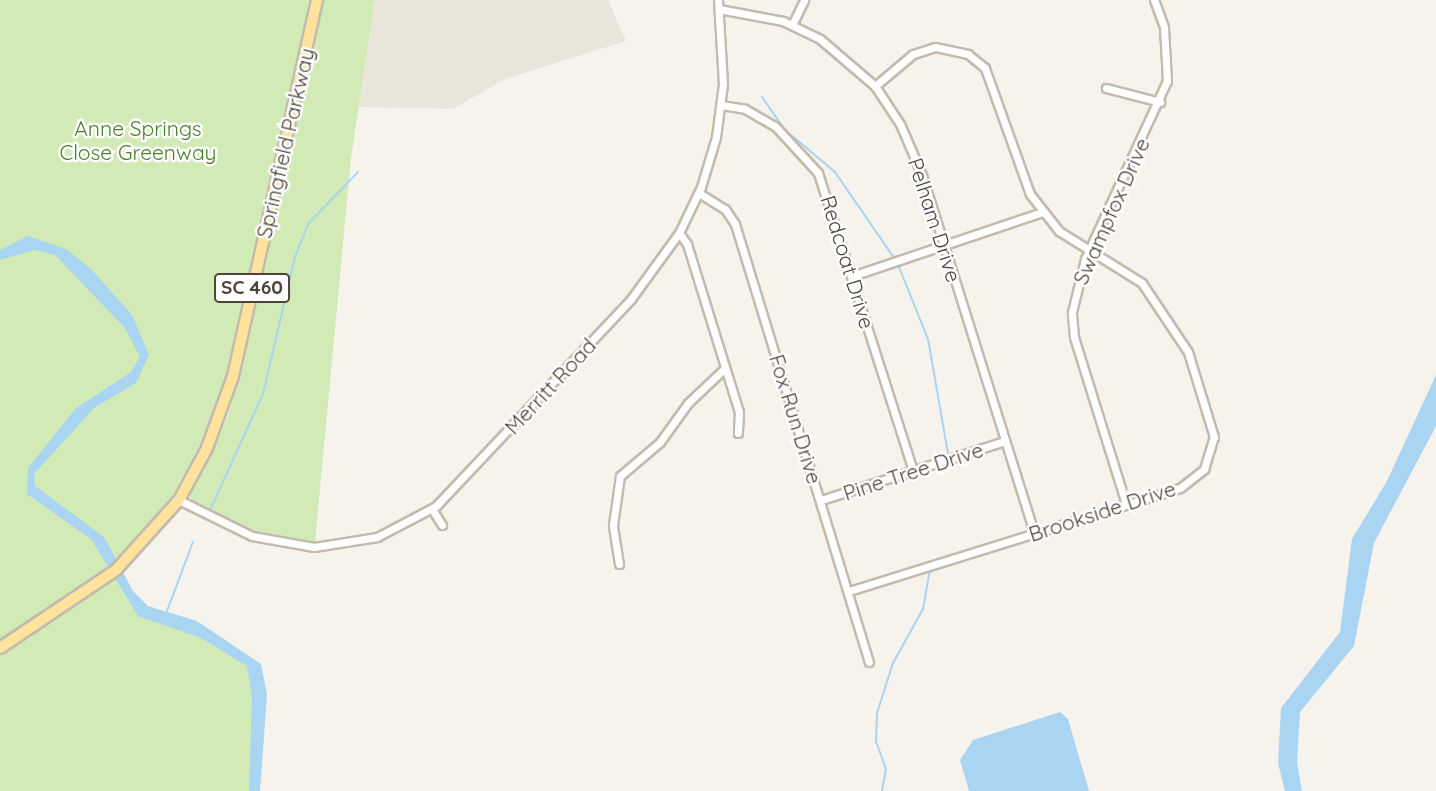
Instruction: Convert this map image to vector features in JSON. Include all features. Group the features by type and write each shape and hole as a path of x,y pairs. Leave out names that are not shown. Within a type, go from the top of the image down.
{"main road":[{"name":"Springfield Parkway","path":"0,648 93,587 133,553 179,500 222,414 233,376 317,0"}],"street":[{"name":"Merritt Road","path":"179,500 252,536 301,547 377,537 432,509 631,299 678,233 699,193 720,105 718,0"},
{"path":"792,25 804,0"},
{"name":"Swampfox Drive","path":"1126,504 1074,337 1075,289 1089,250 1160,102 1167,64 1162,17 1154,0"},
{"name":"Pelham Drive","path":"719,9 751,12 792,25 838,51 875,86 909,140 1034,533"},
{"name":"Brookside Drive","path":"849,591 1180,488 1195,477 1208,460 1214,428 1188,352 1151,295 1134,275 1089,250 1042,212 1024,180 990,76 977,60 946,47 923,50 875,86"},
{"path":"1105,88 1160,102"},
{"name":"Redcoat Drive","path":"720,105 761,117 804,152 824,186 913,470"},
{"name":"Fox Run Drive","path":"699,193 725,209 735,224 869,662"},
{"path":"852,276 945,247 1042,212"},
{"path":"678,233 687,244 739,412 738,433"},
{"path":"619,564 613,525 620,476 660,442 695,396 725,368"},
{"name":"Pine Tree Drive","path":"821,500 1005,441"},
{"path":"432,509 442,525"}],"shaded area":[{"path":"375,0 608,0 626,41 505,79 453,109 359,107"}],"green space":[{"name":"Anne Springs Close Greenway","path":"0,0 311,0 217,413 172,496 113,563 126,590 161,617 252,664 255,791 0,791"},
{"path":"322,0 375,0 351,158 315,542 256,532 191,502 190,494 228,415 241,370"}],"water":[{"path":"28,236 66,249 91,269 132,315 149,355 136,383 94,408 34,474 35,486 104,537 133,591 148,606 197,621 261,664 267,695 260,791 249,791 252,697 247,666 201,638 138,616 91,539 27,494 28,468 76,408 131,372 140,357 125,328 55,255 34,250 0,260 0,250"},
{"path":"1436,375 1436,426 1374,543 1354,646 1300,712 1297,762 1302,791 1285,791 1278,763 1281,708 1340,632 1352,539 1387,481"},
{"path":"1060,712 1068,719 1089,791 969,791 960,760 973,740"}],"waterway":[{"path":"762,97 784,129 835,172 894,258"},
{"path":"211,508 263,394 295,257 309,223 358,172"},
{"path":"899,267 928,339 948,454"},
{"path":"167,611 193,542"},
{"path":"882,791 886,769 876,742 877,713 893,663 923,609 930,571"}]}
